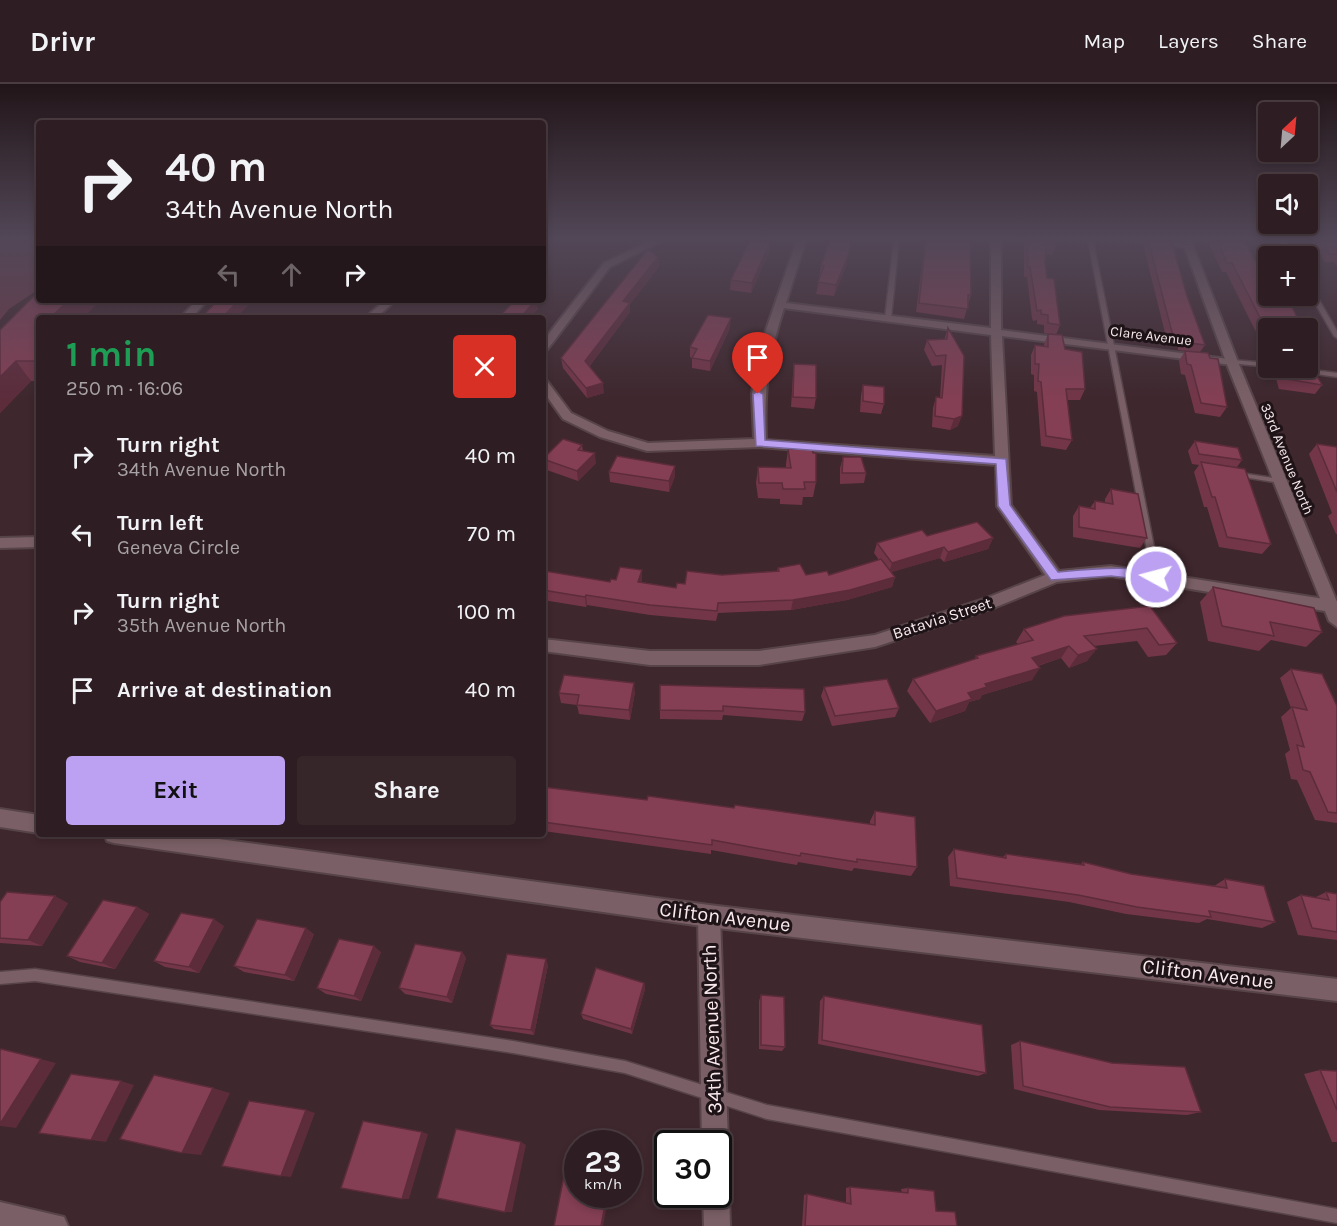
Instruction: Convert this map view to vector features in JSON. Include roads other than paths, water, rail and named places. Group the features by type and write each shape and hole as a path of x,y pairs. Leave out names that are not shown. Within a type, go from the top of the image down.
{"street":[{"path":"546,344 585,293"},
{"path":"760,443 758,394 764,353 785,293"},
{"path":"996,293 1004,506 1055,577"},
{"name":"33rd Avenue North","path":"1206,293 1280,481 1334,606 1337,621"},
{"path":"188,315 200,303"},
{"path":"374,315 388,303"},
{"name":"Clare Avenue","path":"781,305 1232,362"},
{"path":"546,387 567,416 604,434 647,447 760,443 1002,461"},
{"path":"0,543 36,542"},
{"name":"Batavia Street","path":"546,645 650,658 759,658 875,641 990,603 1055,577 1111,571 1334,606"},
{"path":"0,818 36,824"},
{"name":"Clifton Avenue","path":"136,837 709,916 1337,990"},
{"name":"34th Avenue North","path":"709,916 715,1130"},
{"path":"716,1208 717,1226"},
{"path":"0,1215 55,1226"}],"lane":[{"path":"888,318 891,293"},
{"path":"1101,293 1156,577"},
{"path":"1318,303 1337,336"},
{"path":"1232,362 1258,364"},
{"path":"1318,372 1337,375"},
{"path":"1224,472 1280,481"},
{"path":"0,978 35,975 513,1047 626,1067 767,1112 1337,1216"}]}
